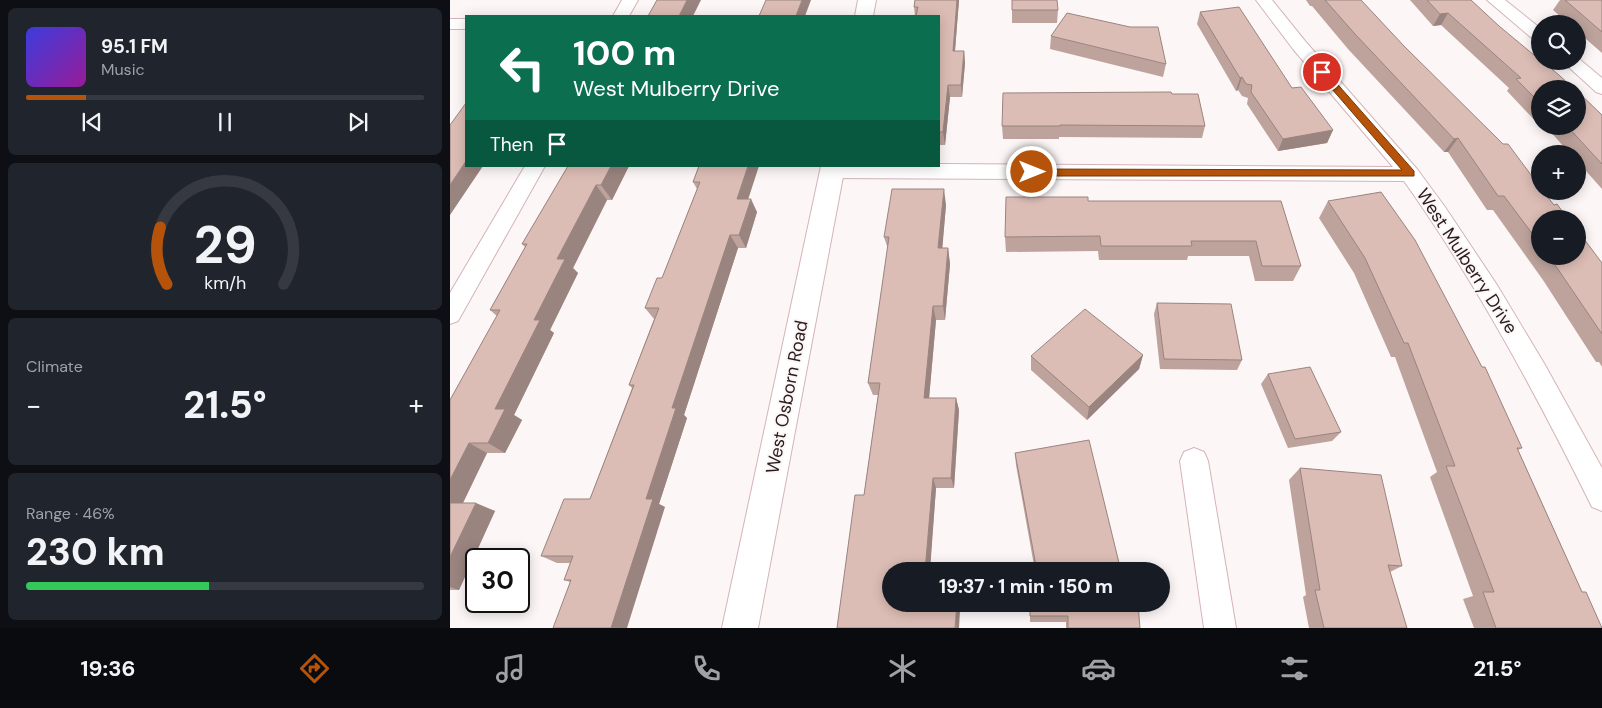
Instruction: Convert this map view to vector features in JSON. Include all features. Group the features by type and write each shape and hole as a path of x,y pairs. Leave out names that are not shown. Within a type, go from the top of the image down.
{"street":[{"path":"622,15 630,0"},
{"path":"864,15 867,0"},
{"name":"West Mulberry Drive","path":"1264,0 1297,43 1410,174 1496,300 1554,403 1602,497"},
{"path":"1495,0 1531,29"},
{"path":"450,24 465,24"},
{"path":"1581,70 1602,88"},
{"path":"450,314 534,167"},
{"path":"833,169 1410,174"},
{"name":"West Osborn Road","path":"740,628 833,169"},
{"path":"1194,461 1220,628"}],"building":[{"path":"657,0 687,0 680,15 649,15"},
{"path":"766,0 802,0 796,15 759,15"},
{"path":"915,0 957,0 953,51 964,51 961,85 948,85 943,132 940,132 940,15 916,15 918,7 914,7"},
{"path":"1012,0 1057,0 1058,10 1012,10"},
{"path":"1325,0 1361,0 1404,46 1503,144 1508,144 1531,175 1531,200 1550,200 1554,205 1557,204 1561,210 1531,210 1531,232 1504,196 1498,196 1458,138 1454,139"},
{"path":"1427,0 1471,0 1531,53 1531,70 1553,70 1564,80 1531,80 1531,94 1516,79 1521,78 1448,13 1440,14"},
{"path":"1565,0 1602,0 1602,32 1586,18 1586,15 1582,15"},
{"path":"1239,7 1292,88 1301,87 1333,130 1283,139 1251,92 1252,85 1246,84 1242,77 1240,78 1200,12"},
{"path":"1067,13 1130,27 1158,27 1166,64 1051,36"},
{"path":"1171,92 1172,94 1198,94 1205,126 1002,126 1003,93"},
{"path":"1586,100 1602,115 1602,164 1575,135 1586,135"},
{"path":"465,104 465,162 450,185 450,125"},
{"path":"567,167 610,167 601,185 596,185 557,259 565,259 534,320 540,320 495,409 505,409 488,443 469,443 450,480 450,400 500,310 490,310 527,244 522,244"},
{"path":"699,167 748,167 737,199 751,199 739,235 730,235 672,408 676,408 646,499 653,499 611,628 553,628 571,580 564,580 573,556 541,556 564,499 590,499 634,385 629,385 659,308 645,308 657,278 662,278 700,182 693,182"},
{"path":"892,189 944,189 938,248 948,248 943,306 933,306 924,398 956,398 951,478 933,478 926,562 882,562 882,612 956,612 955,628 837,628 855,495 864,495 880,383 868,383 889,237 884,237"},
{"path":"1381,192 1415,240 1482,367 1485,367 1522,448 1517,448 1582,592 1586,592 1602,628 1496,628 1483,592 1494,592 1446,466 1455,466 1408,343 1404,343 1365,258 1328,201"},
{"path":"1006,197 1088,197 1088,201 1281,201 1301,266 1262,266 1256,241 1191,241 1192,246 1101,246 1100,236 1005,237"},
{"path":"1586,242 1602,263 1602,334 1555,265 1586,265"},
{"path":"1157,303 1231,304 1242,360 1164,359"},
{"path":"1085,309 1143,355 1089,407 1031,356"},
{"path":"1310,367 1341,432 1295,439 1268,374"},
{"path":"1089,440 1119,562 1035,562 1015,453"},
{"path":"1300,468 1381,475 1402,566 1388,565 1407,628 1324,628 1315,590 1320,590"},
{"path":"450,503 476,503 450,557"},
{"path":"1030,612 1139,612 1140,628 1068,628 1068,616 1030,616"}],"route":[{"path":"1032,172 1410,174 1322,72"}]}
